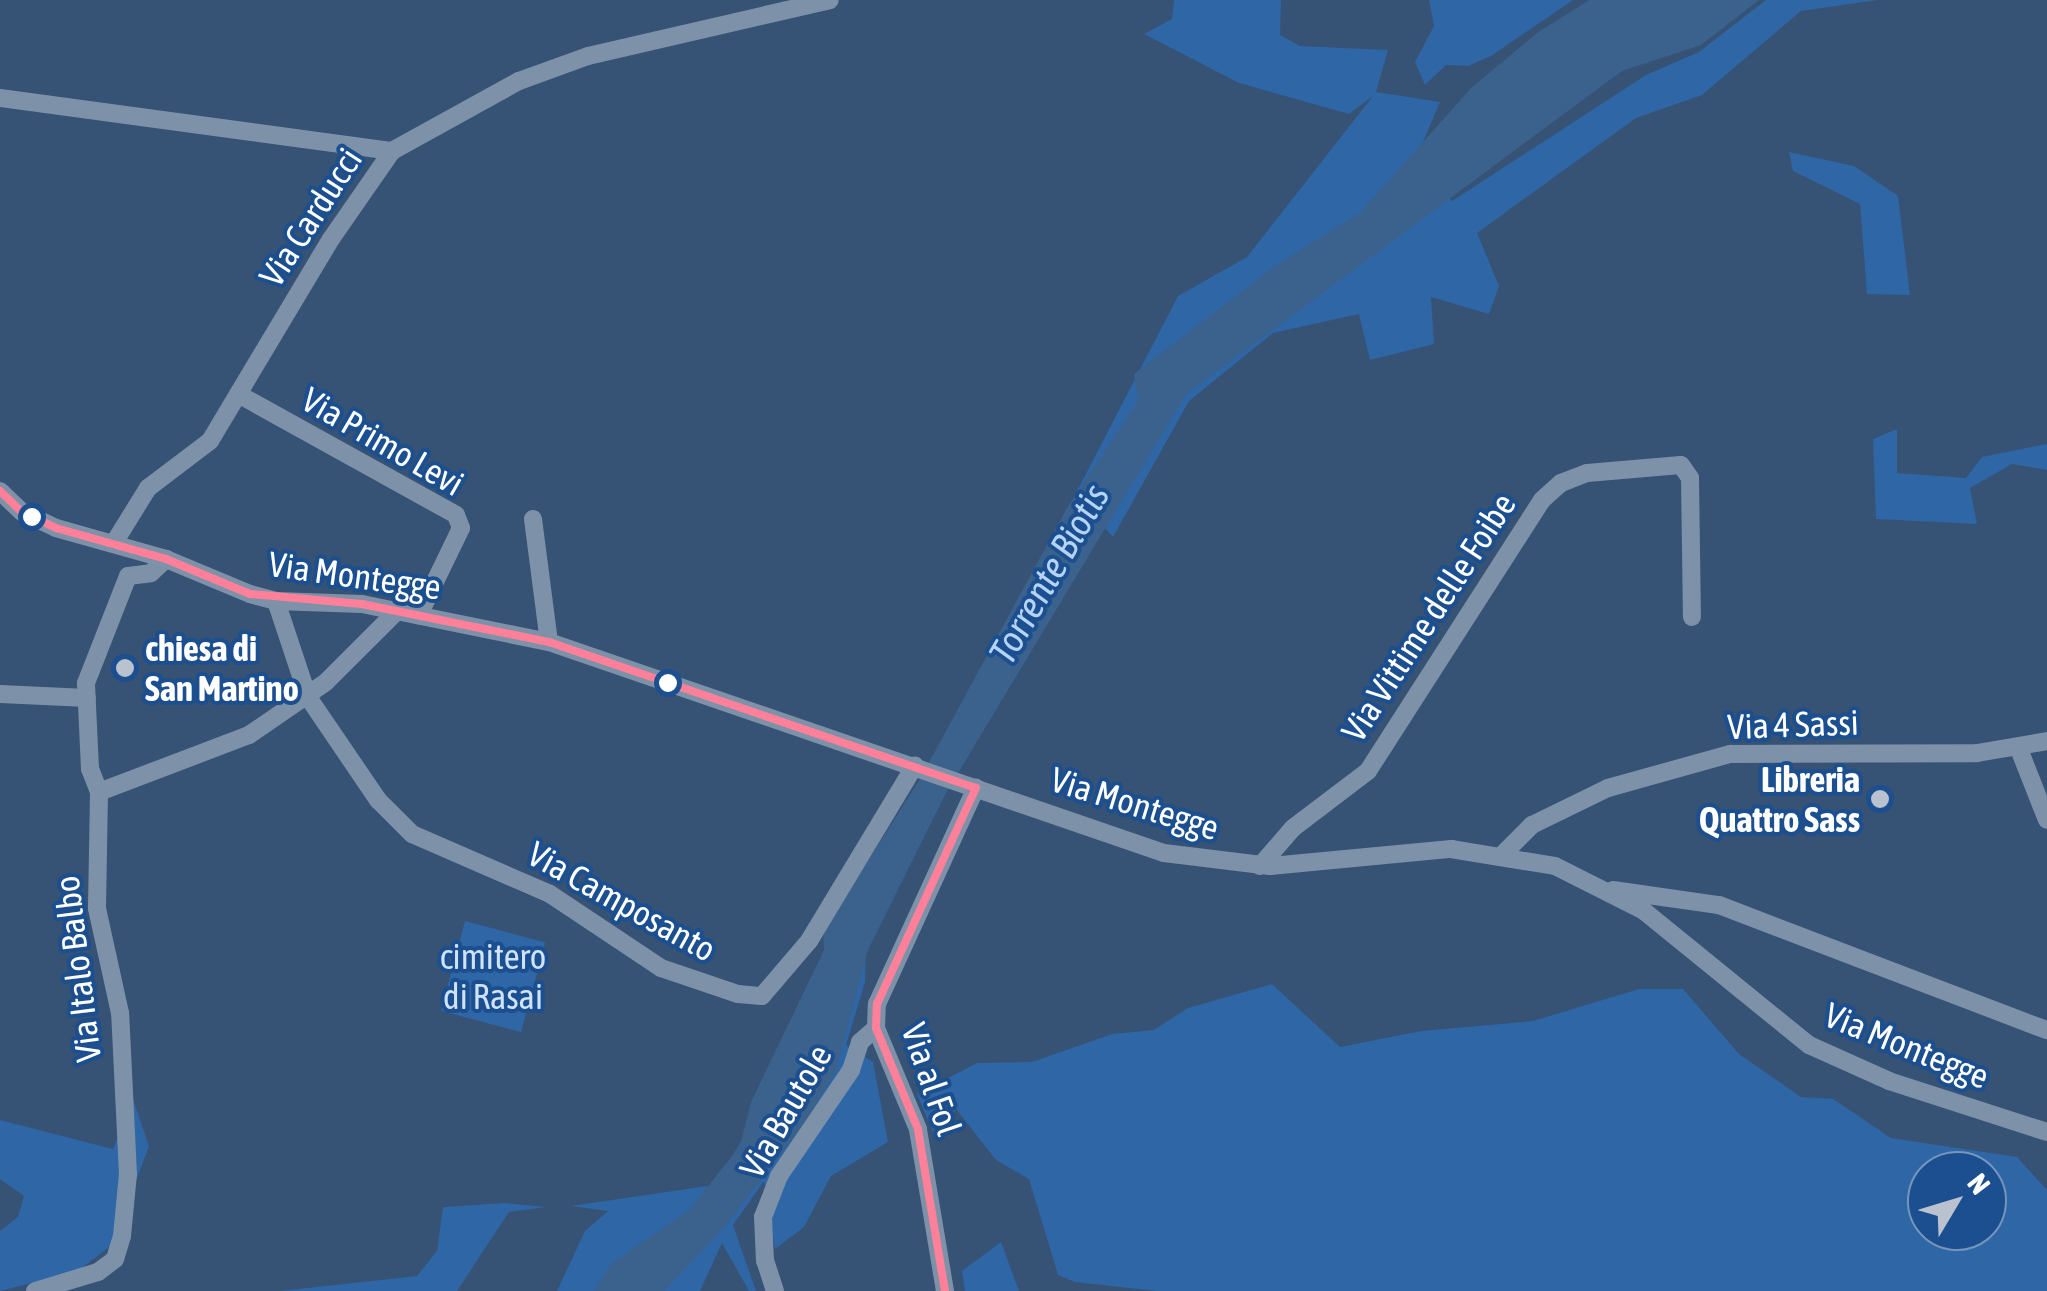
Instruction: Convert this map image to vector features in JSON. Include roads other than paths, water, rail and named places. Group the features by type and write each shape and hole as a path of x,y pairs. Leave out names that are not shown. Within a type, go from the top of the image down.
{"street":[{"name":"Via Carducci","path":"114,544 148,488 210,441 392,151 520,81 588,56 830,0"},
{"path":"0,98 392,151"},
{"name":"Via Primo Levi","path":"238,394 456,515 461,528 418,615"},
{"name":"Via Vittime delle Foibe","path":"1260,866 1292,828 1368,771 1542,500 1587,473 1682,465 1690,478 1692,617"},
{"name":"Via Montegge","path":"0,491 32,517 166,559 276,601 397,610 549,642 1164,853 1260,866 1451,850 1504,853 1608,890 1644,911 1809,1045 1889,1081 2047,1132"},
{"path":"533,519 549,642"},
{"name":"Via Italo Balbo","path":"35,1291 98,1272 115,1259 128,1198 120,1013 96,908 99,792 90,769 87,698 90,665 128,576 151,573 166,559"},
{"path":"276,601 308,697"},
{"path":"99,792 249,735 308,697 397,610"},
{"path":"0,694 87,698"},
{"name":"Via Camposanto","path":"308,697 378,800 412,834 550,894 661,968 738,994 762,996 809,941 930,771"},
{"name":"Via 4 Sassi","path":"1504,853 1532,825 1608,788 1730,754 2019,749 2047,740"},
{"path":"2019,749 2047,820"},
{"name":"Via al Fol","path":"946,1291 918,1129 876,1028 878,1004 976,788"},
{"path":"1608,890 1719,905 2047,1030"},
{"name":"Via Bautole","path":"774,1291 764,1261 762,1217 779,1176 850,1070 860,1042 876,1028"}],"water":[{"name":"Torrente Biotis","path":"1589,0 1759,0 1701,45 1622,71 1186,394 946,793 868,950 836,1071 803,1126 725,1226 664,1291 594,1291 612,1263 688,1211 740,1146 751,1102 824,950 823,932 920,779 1067,508 1138,401 1134,374 1278,264 1360,213 1471,88 1537,33"}],"place":[{"name":"chiesa di San Martino","path":"125,668"},
{"name":"Libreria Quattro Sass","path":"1880,799"}],"park label":[{"name":"cimitero di Rasai","path":"493,976"}]}
